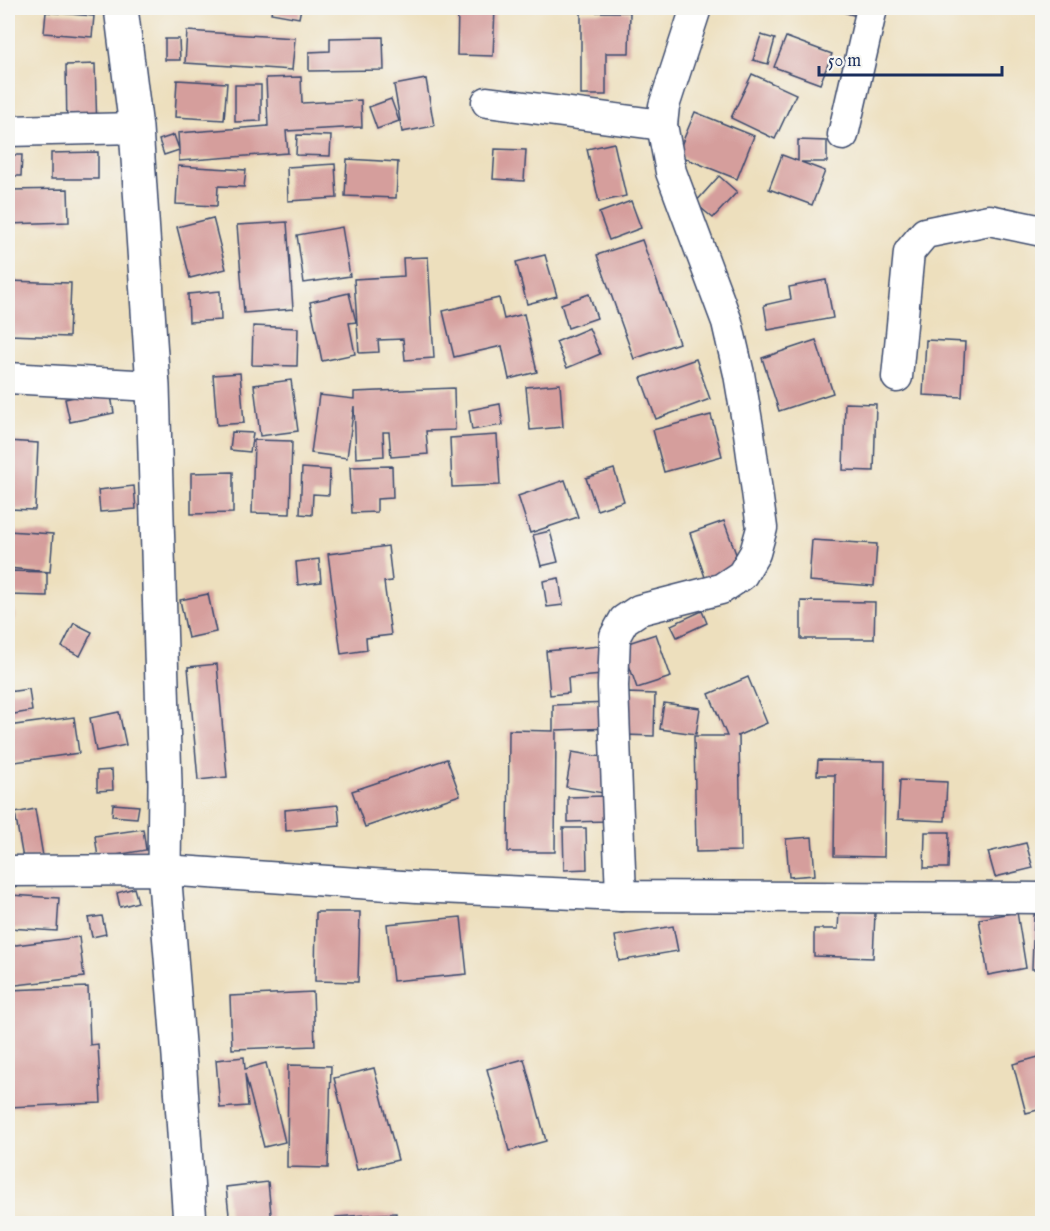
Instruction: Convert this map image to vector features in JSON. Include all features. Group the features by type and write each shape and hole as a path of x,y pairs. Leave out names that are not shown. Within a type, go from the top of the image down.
{"street":[{"path":"121,8 136,128 153,386 165,784 164,870 190,1224"},
{"path":"621,896 612,686 615,636 624,620 639,610 721,589 742,575 754,553 762,528 739,374 727,322 671,172 662,125 664,106 696,8"},
{"path":"843,135 872,8"},
{"path":"487,102 662,125"},
{"path":"8,131 136,128"},
{"path":"897,377 909,252 925,232 989,220 1042,231"},
{"path":"8,378 153,386"},
{"path":"8,871 164,870 417,887 621,896 1042,898"}],"building":[{"path":"272,8 301,8 299,18 271,13"},
{"path":"458,8 495,8 493,56 457,55"},
{"path":"829,8 859,8 857,16"},
{"path":"46,12 94,16 92,37 44,33"},
{"path":"581,12 630,12 629,53 606,53 606,95 581,95"},
{"path":"187,31 295,38 292,70 185,63"},
{"path":"761,35 775,39 768,64 753,60"},
{"path":"383,37 384,70 309,71 309,52 330,51 330,38"},
{"path":"786,37 832,54 820,84 774,67"},
{"path":"165,39 179,39 180,60 165,60"},
{"path":"95,64 97,130 67,131 66,65"},
{"path":"752,74 796,94 775,139 731,118"},
{"path":"301,77 302,103 361,100 362,127 286,131 288,153 179,161 179,150 164,155 159,140 174,135 179,149 178,133 268,126 266,78"},
{"path":"426,79 434,126 402,132 394,85"},
{"path":"177,80 227,83 224,120 175,117"},
{"path":"235,85 261,85 261,121 235,122"},
{"path":"391,99 399,121 377,129 369,107"},
{"path":"695,112 754,136 737,179 677,155"},
{"path":"297,135 331,136 330,156 296,155"},
{"path":"798,140 827,141 827,162 801,162 825,171 812,205 769,189 782,155 798,161"},
{"path":"614,143 626,196 599,202 587,149"},
{"path":"495,149 526,150 524,181 493,179"},
{"path":"98,152 98,179 51,179 51,153"},
{"path":"8,155 22,155 21,176 8,176"},
{"path":"347,159 398,162 396,198 345,196"},
{"path":"335,164 337,198 288,201 287,167"},
{"path":"178,166 246,170 244,187 218,186 217,206 176,204"},
{"path":"719,176 737,192 713,218 695,203"},
{"path":"68,189 69,222 8,224 8,190"},
{"path":"631,201 641,228 609,240 599,213"},
{"path":"213,218 226,269 190,278 177,227"},
{"path":"287,222 293,309 244,313 237,225"},
{"path":"342,227 350,276 304,283 297,235"},
{"path":"642,240 679,343 634,359 597,255"},
{"path":"545,255 557,296 527,304 516,262"},
{"path":"428,257 434,358 405,360 403,339 378,340 379,352 359,353 354,279 404,276 403,258"},
{"path":"826,280 833,318 768,330 764,305 791,299 789,287"},
{"path":"8,281 71,283 69,337 8,335"},
{"path":"220,291 221,320 189,322 188,294"},
{"path":"349,293 356,322 349,323 355,354 322,361 310,302"},
{"path":"589,294 597,318 568,328 561,304"},
{"path":"499,298 504,319 524,314 537,372 509,379 502,346 454,357 443,311"},
{"path":"253,326 298,328 297,366 252,365"},
{"path":"589,328 600,354 567,368 556,342"},
{"path":"816,340 833,393 779,411 762,358"},
{"path":"926,340 965,342 962,397 923,395"},
{"path":"696,359 710,399 656,419 641,378"},
{"path":"240,373 244,423 217,425 213,375"},
{"path":"291,380 298,431 260,436 254,385"},
{"path":"560,384 563,427 530,430 526,387"},
{"path":"454,388 455,430 426,431 428,454 391,457 389,432 383,432 384,456 356,458 354,406 347,458 311,453 319,395 354,399 354,392"},
{"path":"110,390 114,413 70,422 65,399"},
{"path":"845,403 876,404 874,471 843,470"},
{"path":"500,404 503,425 472,430 469,410"},
{"path":"711,415 722,456 664,472 653,430"},
{"path":"232,432 253,433 250,452 230,450"},
{"path":"497,435 500,485 452,487 450,438"},
{"path":"254,440 292,441 290,514 252,513"},
{"path":"8,441 38,443 35,510 8,509"},
{"path":"392,466 393,498 377,499 377,512 352,513 350,467"},
{"path":"302,468 330,470 329,495 313,494 312,515 300,514"},
{"path":"614,469 624,501 597,510 586,478"},
{"path":"233,472 233,513 191,514 191,473"},
{"path":"565,480 578,517 530,533 518,496"},
{"path":"134,486 136,509 100,512 98,490"},
{"path":"724,521 744,576 709,589 690,533"},
{"path":"8,531 53,534 50,572 8,568"},
{"path":"550,531 558,562 541,566 533,535"},
{"path":"812,540 877,544 874,586 809,581"},
{"path":"388,546 392,581 384,582 391,635 366,638 367,650 341,654 328,554"},
{"path":"319,559 321,582 298,585 296,562"},
{"path":"8,571 47,572 47,596 8,595"},
{"path":"559,578 563,605 547,607 543,581"},
{"path":"208,594 216,632 188,638 180,600"},
{"path":"8,600 13,600 15,620 8,620"},
{"path":"801,601 875,602 874,639 801,639"},
{"path":"702,611 707,623 677,637 671,625"},
{"path":"74,623 92,632 80,656 62,647"},
{"path":"656,634 671,677 637,688 622,645"},
{"path":"611,645 614,674 568,678 569,693 550,695 546,651"},
{"path":"217,664 227,777 198,780 188,667"},
{"path":"748,677 767,723 737,736 739,736 741,851 696,852 694,736 727,736 709,694"},
{"path":"29,689 32,711 8,715 8,692"},
{"path":"627,693 655,694 654,736 626,735"},
{"path":"611,703 612,728 556,730 555,852 508,852 509,730 553,731 553,705"},
{"path":"664,703 700,708 696,734 660,729"},
{"path":"119,712 126,745 96,751 90,718"},
{"path":"74,717 79,753 8,763 8,726"},
{"path":"572,752 608,758 603,793 566,787"},
{"path":"447,759 460,795 365,827 352,791"},
{"path":"818,760 885,761 884,857 834,856 835,775 817,775"},
{"path":"112,770 113,790 97,791 97,771"},
{"path":"900,780 947,782 945,821 898,819"},
{"path":"606,796 607,821 568,822 568,797"},
{"path":"113,804 139,806 137,818 112,816"},
{"path":"338,805 340,826 286,831 285,810"},
{"path":"35,809 43,856 23,859 15,813"},
{"path":"563,828 586,828 587,869 564,870"},
{"path":"143,829 146,850 98,858 95,836"},
{"path":"925,832 949,832 948,868 924,868"},
{"path":"812,837 815,875 789,877 786,839"},
{"path":"1026,843 1033,868 995,877 988,852"},
{"path":"134,888 138,902 120,907 117,893"},
{"path":"10,895 59,898 57,931 8,928"},
{"path":"316,912 360,912 358,982 315,981"},
{"path":"839,912 875,913 873,958 814,956 814,929 838,929"},
{"path":"1017,912 1026,968 988,975 979,919"},
{"path":"1034,915 1042,915 1042,969 1032,969"},
{"path":"102,916 106,934 92,937 88,918"},
{"path":"461,917 467,974 393,981 387,924"},
{"path":"673,926 678,951 619,961 615,936"},
{"path":"79,937 84,977 8,986 8,946"},
{"path":"88,987 90,1045 98,1044 101,1103 8,1107 8,990"},
{"path":"313,992 315,1046 232,1049 230,996"},
{"path":"1042,1056 1042,1109 1026,1113 1013,1064"},
{"path":"244,1057 245,1069 266,1063 285,1142 264,1147 245,1074 248,1106 220,1108 216,1060"},
{"path":"524,1059 546,1141 509,1151 487,1069"},
{"path":"288,1065 331,1066 328,1168 287,1167"},
{"path":"374,1068 398,1160 357,1170 334,1078"},
{"path":"268,1182 272,1224 230,1224 226,1187"},
{"path":"396,1213 397,1224 337,1224 336,1217"}]}
